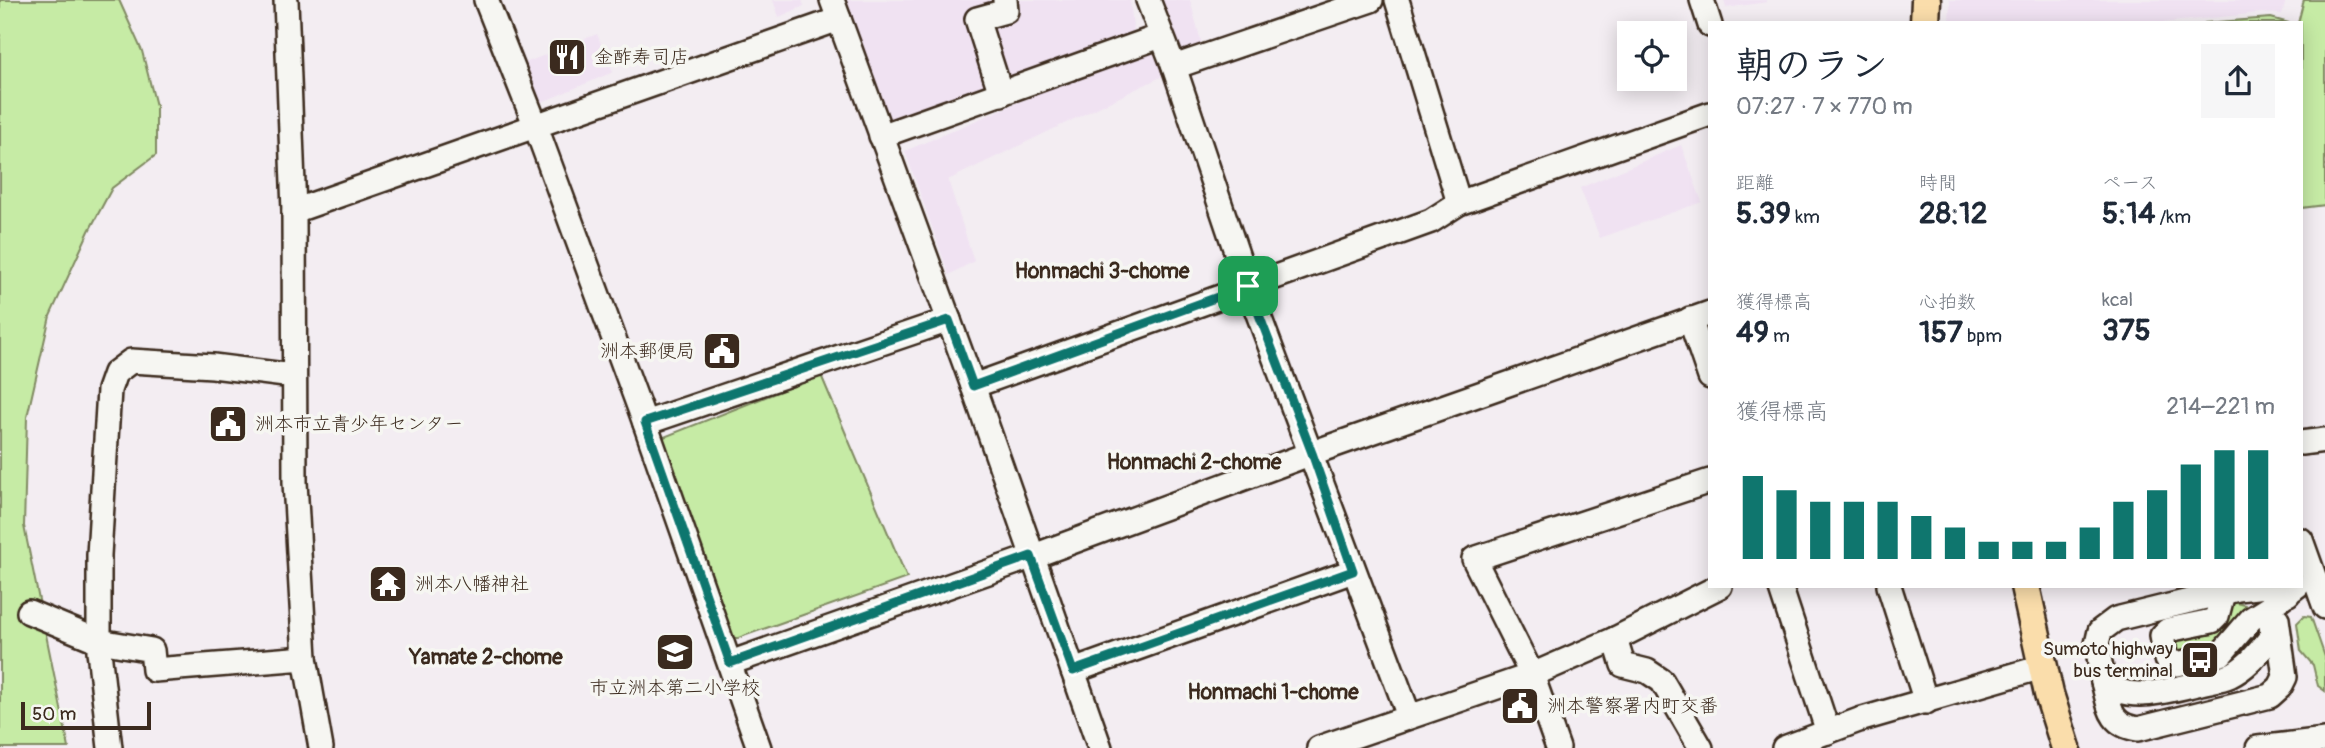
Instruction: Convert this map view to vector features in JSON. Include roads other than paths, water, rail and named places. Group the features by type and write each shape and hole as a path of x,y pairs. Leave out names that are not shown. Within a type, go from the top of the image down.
{"main road":[{"path":"1925,21 1926,0"},
{"path":"2025,588 2042,667 2066,748"}],"street":[{"path":"286,0 294,211 295,482 305,658 321,748"},
{"path":"486,0 536,126 645,422 759,748"},
{"path":"1001,94 977,19 1006,11 1005,0"},
{"path":"1148,0 1174,67 1248,286 1409,716"},
{"path":"1174,67 1371,0"},
{"path":"1397,0 1459,203"},
{"path":"1702,0 1709,21"},
{"path":"294,211 536,126 835,9 973,386 1100,748"},
{"path":"881,136 1161,36"},
{"path":"973,386 1431,221 1459,203 1708,115"},
{"path":"730,663 1700,316 1708,365"},
{"path":"645,422 949,320"},
{"path":"110,748 99,651 99,555 108,390 115,373 131,361 213,366 293,376"},
{"path":"2303,443 2325,440"},
{"path":"1558,748 1532,675 1474,559 1708,482"},
{"path":"1073,671 1353,571"},
{"path":"1319,748 1532,675 1615,639 1716,588"},
{"path":"1781,588 1828,732"},
{"path":"1890,588 1926,702"},
{"path":"2254,588 2116,620 2100,631 2097,645 2103,682 2113,717 2124,727 2138,729 2270,696 2280,687 2285,677 2277,613 2294,590"},
{"path":"2223,593 2217,616 2212,621 2168,630 2162,636 2166,659 2177,664 2221,654 2251,620 2294,590"},
{"path":"2294,590 2325,607"},
{"path":"2103,682 2109,688 2129,694 2151,693 2228,677 2251,663 2272,636 2294,590"},
{"path":"29,612 99,641 152,650 154,670 305,658"},
{"path":"1615,639 1623,665 1647,671 1661,681 1701,748"},
{"path":"1784,748 1859,720 2042,667"},
{"path":"2258,748 2325,740"}],"place":[{"name":"金酢寿司店","path":"567,57"},
{"name":"洲本郵便局","path":"722,351"},
{"name":"洲本市立青少年センター","path":"228,424"},
{"name":"洲本八幡神社","path":"388,584"},
{"name":"市立洲本第二小学校","path":"675,652"},
{"name":"Sumoto highway bus terminal","path":"2200,660"},
{"name":"洲本警察署内町交番","path":"1520,706"}],"district":[{"name":"Honmachi 3-chome","path":"1102,271"},
{"name":"Honmachi 2-chome","path":"1194,462"},
{"name":"Yamate 2-chome","path":"486,657"},
{"name":"Honmachi 1-chome","path":"1273,692"}]}
